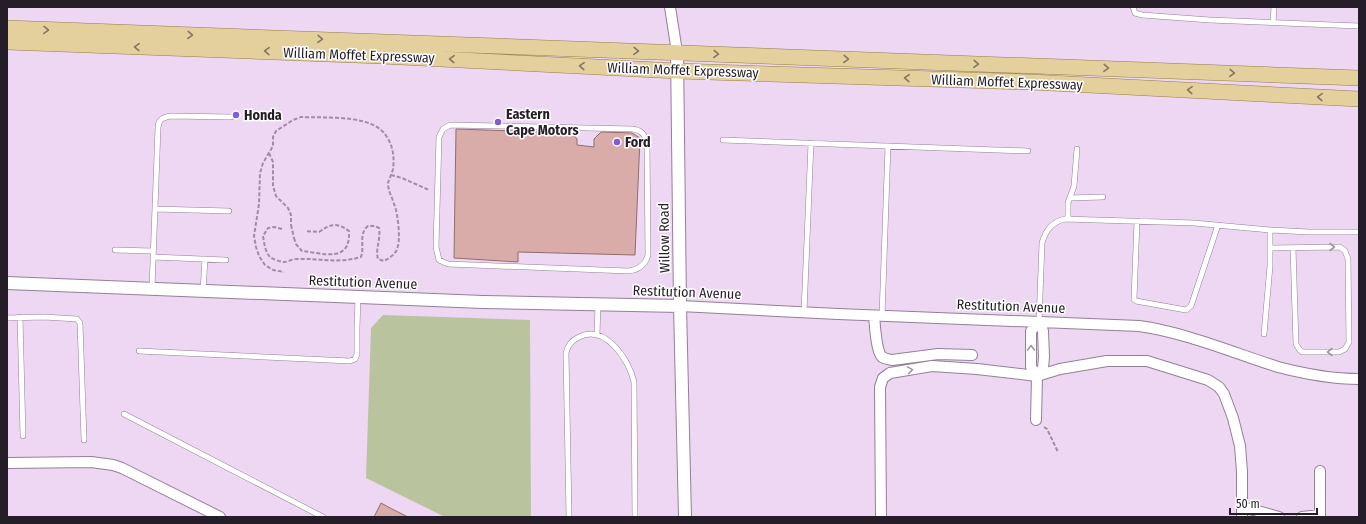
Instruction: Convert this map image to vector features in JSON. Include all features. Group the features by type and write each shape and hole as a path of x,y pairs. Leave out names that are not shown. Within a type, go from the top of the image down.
{"main road":[{"name":"William Moffet Expressway","path":"7,28 1359,78"},
{"name":"William Moffet Expressway","path":"7,42 381,56 677,71 1030,82 1359,99"}],"street":[{"name":"Willow Road","path":"670,7 677,52 680,306 685,517"},
{"name":"Restitution Avenue","path":"7,283 483,302 680,306 878,316 1139,326 1156,328 1177,334 1289,370 1322,377 1359,379"},
{"path":"878,316 878,347 882,356 886,359 892,360 938,354 972,355"},
{"path":"1036,420 1037,376 1043,368 1044,358 1044,331 1039,322"},
{"path":"881,517 880,387 885,375 932,366 977,369 1037,376 1060,369 1088,363 1107,361 1148,361 1194,375 1219,386 1224,394 1233,418 1240,446 1242,472 1242,512 1279,517"},
{"path":"7,463 90,462 113,464 220,517"},
{"path":"1302,517 1320,516 1320,471"}],"lane":[{"path":"1133,7 1135,13 1142,15 1359,26"},
{"path":"1273,22 1274,7"},
{"path":"152,288 158,128 161,119 170,116 231,117"},
{"path":"450,125 637,130 644,134 647,142 647,261 639,268 628,271 444,264 439,260 436,252 437,194 439,137 443,129 450,125"},
{"path":"723,140 1028,151"},
{"path":"804,312 811,143"},
{"path":"878,316 888,146"},
{"path":"1068,219 1068,203 1074,186 1077,149"},
{"path":"1070,198 1103,197"},
{"path":"155,209 229,211"},
{"path":"1039,322 1042,243 1049,227 1056,222 1068,219 1137,221 1194,223 1309,232 1359,232"},
{"path":"1137,221 1134,298 1138,302 1186,310 1191,306 1218,225"},
{"path":"1264,334 1270,230"},
{"path":"1270,248 1340,247 1345,251 1348,259 1349,342 1346,349 1339,352 1302,352 1296,344 1293,248"},
{"path":"115,250 226,260"},
{"path":"203,290 205,259"},
{"path":"139,351 350,361 355,359 357,354 358,297"},
{"path":"597,335 598,304"},
{"path":"20,317 23,436"},
{"path":"7,318 77,318 80,323 84,440"},
{"path":"569,517 566,353 570,343 574,340 582,336 597,335 616,347 632,371 634,382 635,517"},
{"path":"124,414 323,517"}],"path":[{"path":"282,230 274,227 268,228 263,236 269,256 284,262 294,259 348,261 361,257 363,252 363,230 368,226 375,226 379,228 379,245 376,253 378,260 384,261 392,256 398,249 395,205 389,192 388,183 394,158 391,143 382,131 372,124 362,120 301,117 293,120 276,131 273,137 273,146 263,163 260,173 259,204 254,236 259,256 265,265 273,270 284,272"},
{"path":"269,153 273,162 273,186 276,196 288,208 291,215 294,238 296,244 302,251 330,256 340,254 346,247 349,239 349,232 343,227 336,225 327,226 319,232 305,231"},
{"path":"391,175 402,178 437,194"},
{"path":"1036,420 1039,426 1047,429 1058,452"}],"green space":[{"path":"383,315 530,320 531,517 445,517 366,478 371,328"}],"building":[{"path":"456,129 572,133 577,139 577,145 594,147 594,139 601,132 632,133 640,138 635,255 518,252 518,262 454,258"},
{"path":"381,503 392,509 408,517 374,517"}],"place":[{"name":"Honda","path":"236,115"},
{"name":"Eastern Cape Motors","path":"498,122"},
{"name":"Ford","path":"617,142"}]}
